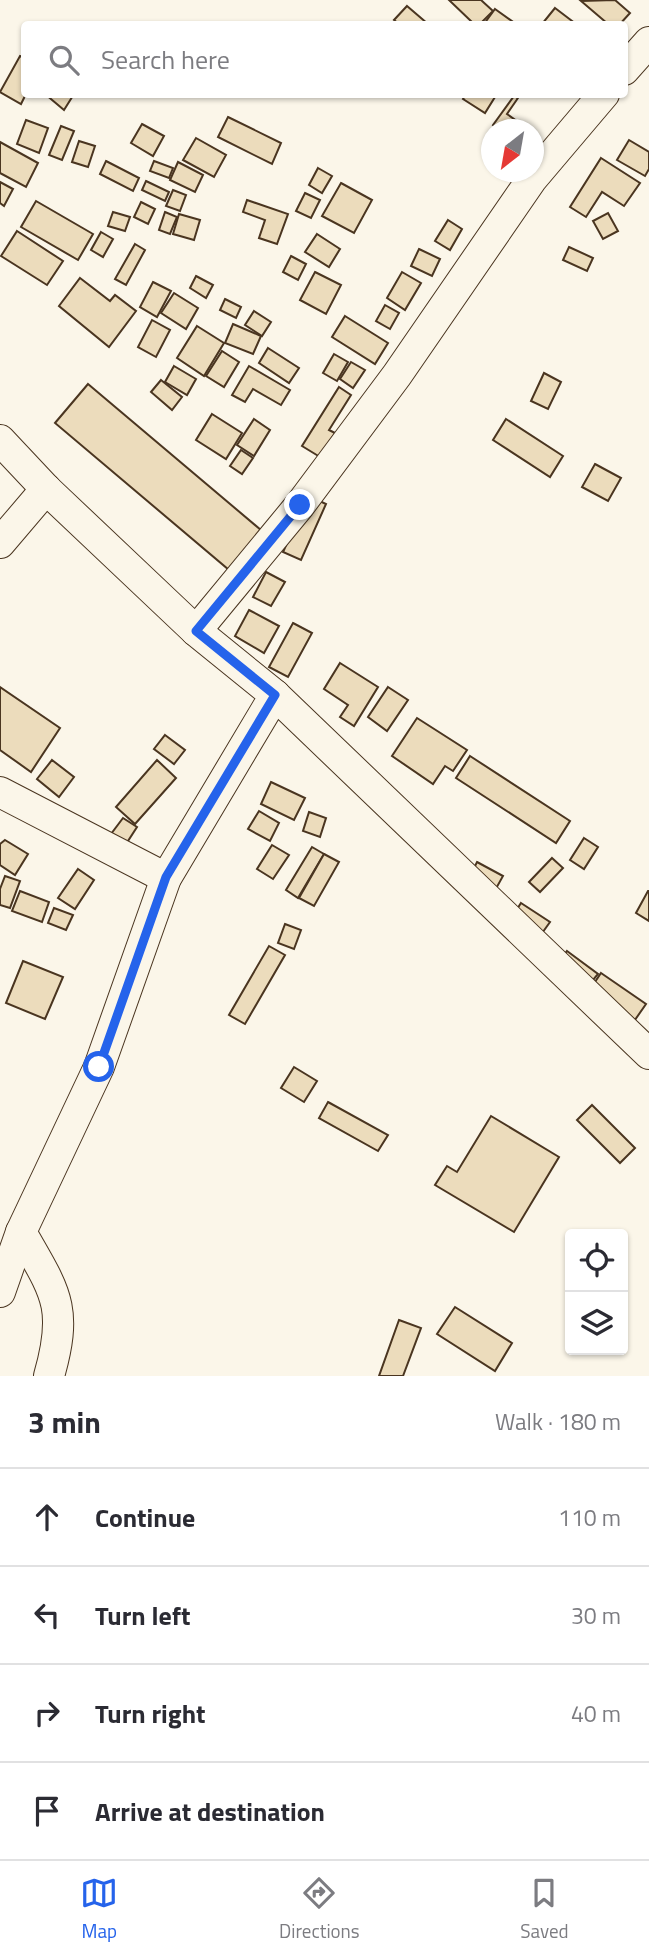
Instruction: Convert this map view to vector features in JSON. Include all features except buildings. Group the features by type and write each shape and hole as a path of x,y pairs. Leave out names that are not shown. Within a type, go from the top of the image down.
{"street":[{"path":"628,66 649,41"},
{"path":"196,631 300,505 397,376 532,179 601,98"},
{"path":"0,440 46,489 196,631 275,695 649,1054"},
{"path":"0,543 46,489"},
{"path":"0,1292 21,1232 99,1067 166,877 275,695"},
{"path":"0,792 166,877"},
{"path":"21,1232 56,1293 60,1321 48,1376"}],"route":[{"path":"99,1067 166,877 275,695 196,631 300,505"}]}
